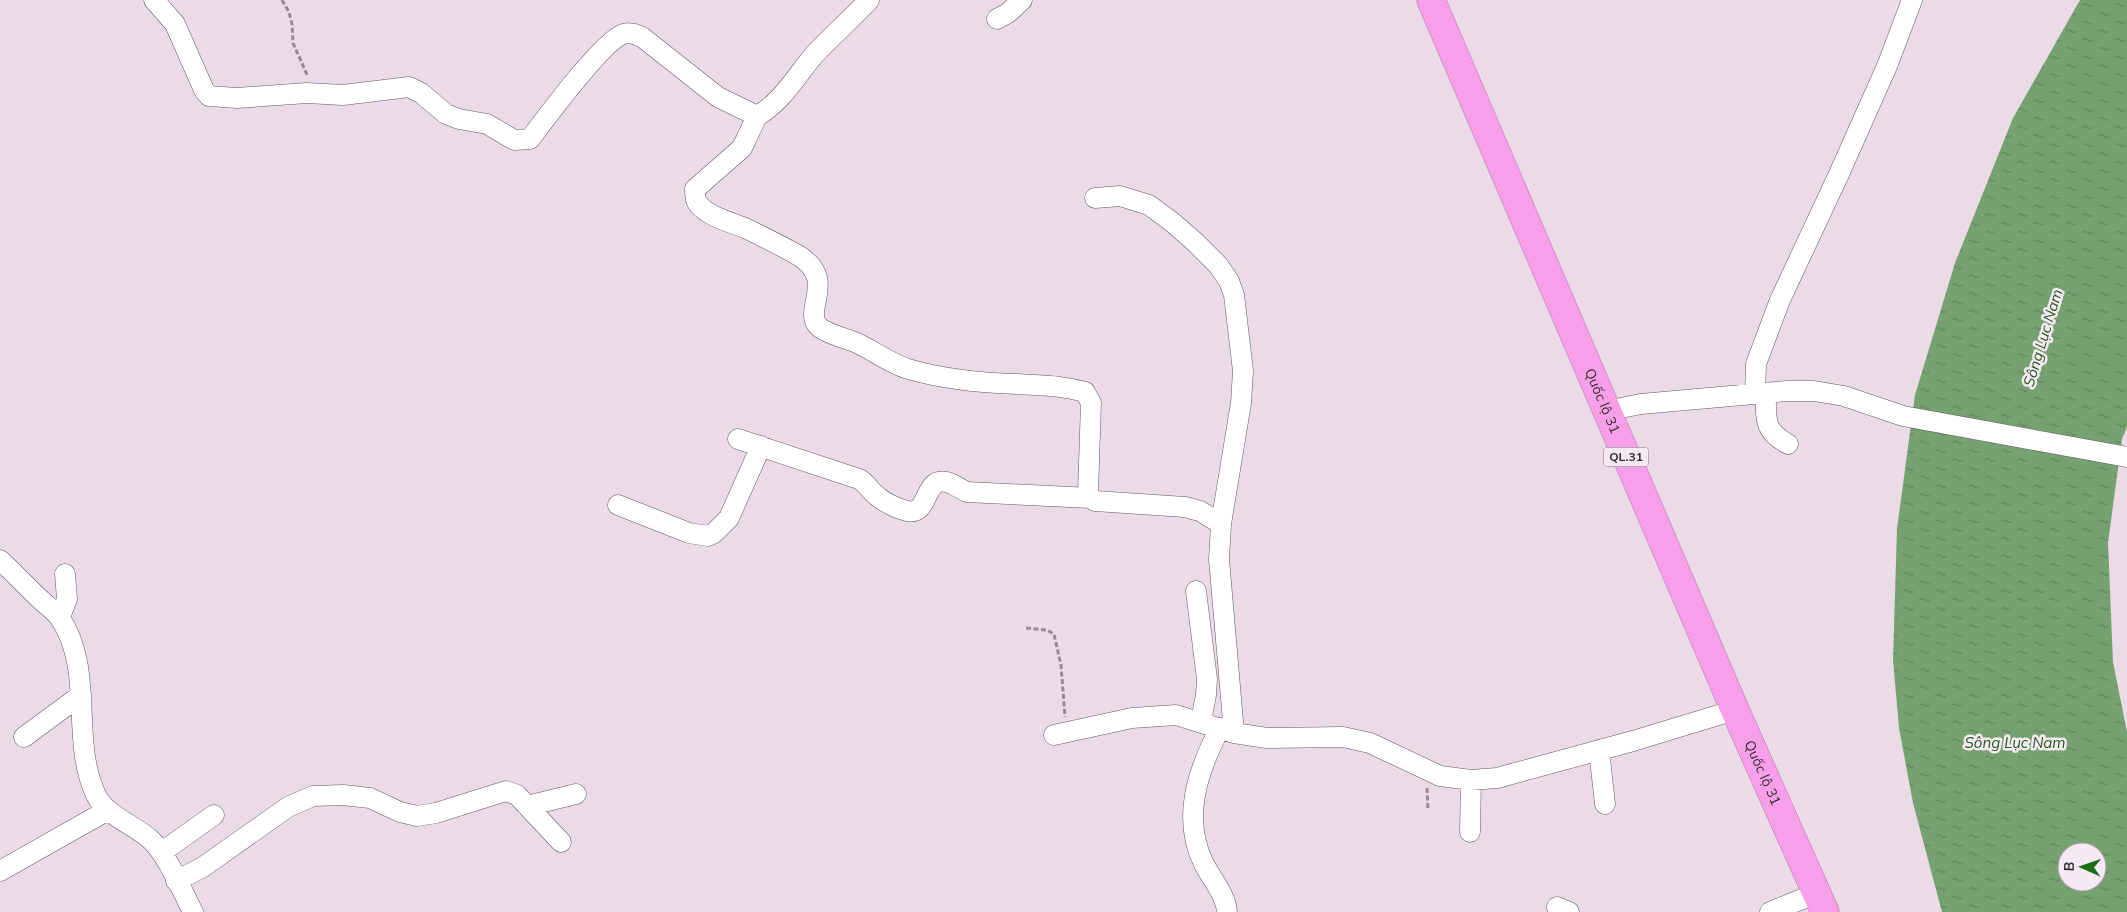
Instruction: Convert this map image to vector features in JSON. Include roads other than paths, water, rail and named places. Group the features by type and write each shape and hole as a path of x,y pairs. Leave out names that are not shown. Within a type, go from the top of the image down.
{"highway":[{"name":"Quốc lộ 31","path":"1436,2 1606,411 1735,710 1821,902"}],"street":[{"path":"154,0 175,24 204,90 209,96 218,98 316,93 358,94 409,88 420,93 446,114 459,119 487,124 514,140 523,141 530,139 581,74 607,46 622,34 631,32 642,36 718,97 749,114 757,116"},
{"path":"868,0 815,55 784,93 767,110 757,116 742,148 695,189 696,200 699,205 719,218 798,255 816,271 818,279 815,319 824,330 858,343 906,369 946,377 1016,384 1061,386 1085,392 1091,403 1088,493 1090,498"},
{"path":"997,19 1008,13 1022,0"},
{"path":"1788,444 1776,438 1770,431 1760,394 1756,364 1780,300 1887,66 1912,0"},
{"path":"1095,198 1120,196 1149,206 1172,222 1218,265 1229,281 1234,295 1243,371 1241,403 1221,524 1219,559 1227,731 1205,756 1197,783 1192,823 1203,862 1224,900 1227,912"},
{"path":"1606,411 1641,404 1814,391 1844,396 1903,416 2127,457"},
{"path":"738,439 859,479 866,483 876,496 908,511 915,511 920,508 925,502 929,490 935,484 942,481 949,482 967,492 1090,498 1096,501 1186,507 1200,511 1221,524"},
{"path":"618,505 689,533 708,536 714,533 729,518 761,446"},
{"path":"0,560 60,617 72,642 80,680 83,742 96,797 108,810 151,840 162,852 193,912"},
{"path":"60,617 67,599 65,574"},
{"path":"1196,591 1207,679 1201,721"},
{"path":"24,737 81,695"},
{"path":"1060,734 1132,718 1176,715 1201,721 1227,731 1267,738 1342,737 1370,743 1440,776 1471,780 1497,778 1735,710"},
{"path":"1599,750 1605,804"},
{"path":"1470,832 1471,780"},
{"path":"176,881 203,867 288,807 313,796 343,794 370,798 400,812 417,816 436,813 506,791 518,795 561,842"},
{"path":"527,806 576,794"},
{"path":"0,871 108,810"},
{"path":"162,852 214,815"},
{"path":"1770,912 1821,902"}],"water":[{"name":"Sông Lục Nam","path":"2080,0 2127,0 2127,427 2122,439 2108,543 2113,662 2127,732 2127,912 1942,912 1913,803 1899,728 1893,660 1897,529 1915,395 1955,263 2013,118"}]}
